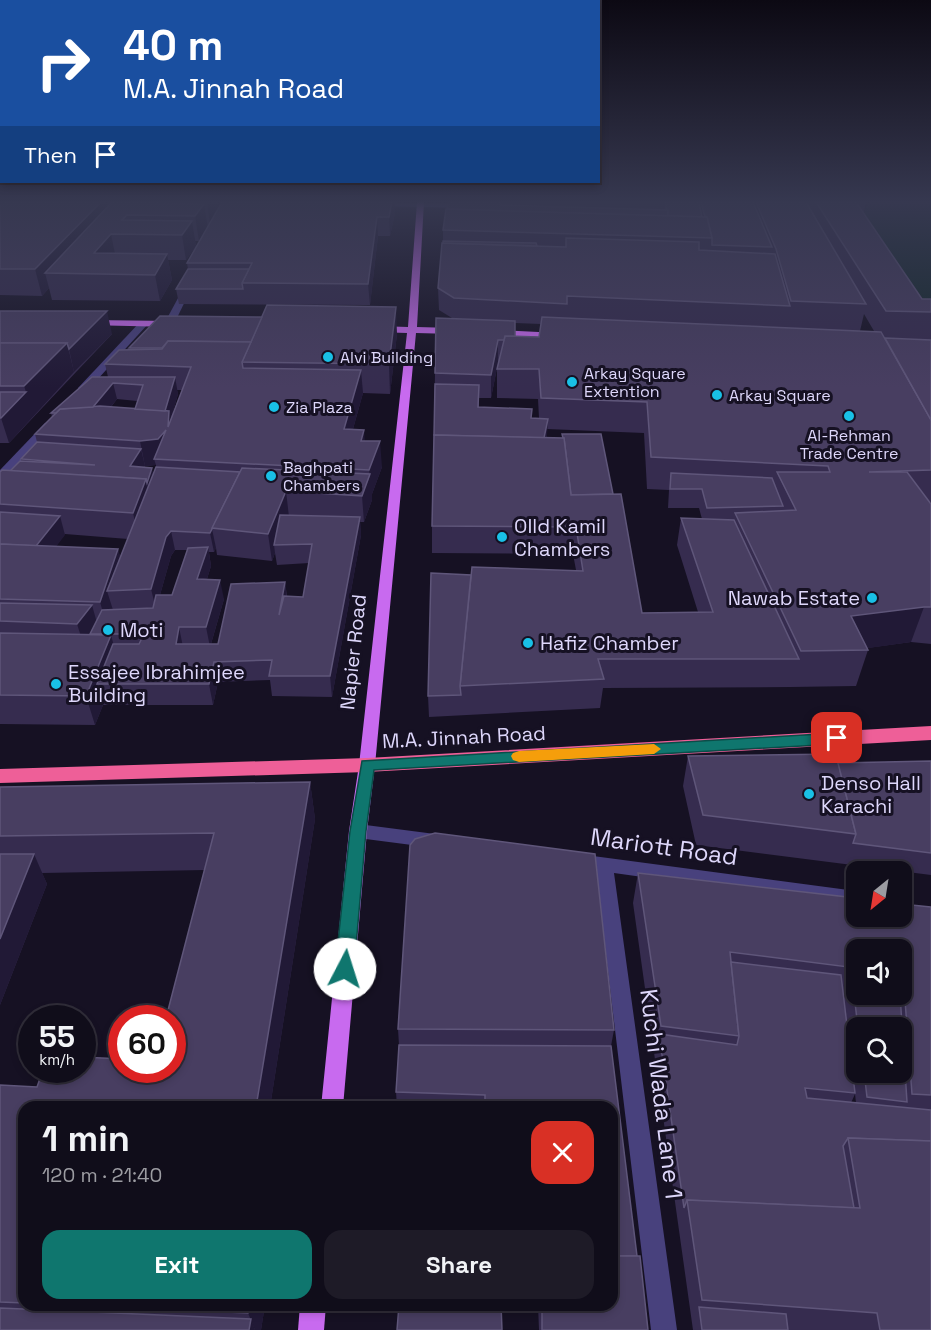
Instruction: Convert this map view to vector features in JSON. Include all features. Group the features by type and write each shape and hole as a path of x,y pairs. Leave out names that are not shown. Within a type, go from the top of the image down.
{"highway":[{"name":"M.A. Jinnah Road","path":"0,776 367,765 931,733"}],"main road":[{"name":"Napier Road","path":"333,1101 358,831 367,765 412,329 417,264"},
{"path":"83,323 180,325"},
{"path":"366,328 461,332"},
{"path":"484,333 565,336"},
{"path":"311,1330 313,1311"}],"street":[{"path":"169,324 195,275"},
{"path":"72,401 143,324"},
{"path":"0,477 56,418"},
{"path":"358,831 452,844"},
{"name":"Mariott Road","path":"557,858 846,898"},
{"name":"Kuchi Wada Lane 1","path":"604,864 664,1330"}],"green space":[{"path":"882,264 931,264 931,327"}],"building":[{"path":"0,264 40,264 35,269 0,269"},
{"path":"53,264 161,264 155,275 45,273"},
{"path":"251,264 371,264 368,284 242,283"},
{"path":"440,264 778,264 790,306 567,296 567,304 454,298 438,288"},
{"path":"780,264 843,264 866,304 791,301"},
{"path":"856,264 898,264 922,299 931,299 931,312 886,311"},
{"path":"188,269 249,269 242,283 243,289 176,289"},
{"path":"267,305 396,307 389,364 242,362"},
{"path":"0,311 107,311 69,349 67,343 0,343"},
{"path":"160,316 262,317 251,342 168,341 162,348 129,348"},
{"path":"542,317 881,332 931,420 931,470 869,472 907,472 931,504 931,607 851,616 868,650 801,651 735,513 796,510 777,472 830,472 828,466 651,457 647,402 541,398 539,369 497,369 505,336 539,337"},
{"path":"436,318 515,321 515,336 505,336 504,340 498,340 491,375 435,373"},
{"path":"885,338 931,340 931,420"},
{"path":"168,341 251,342 242,362 243,368 361,370 344,429 364,430 361,441 380,441 369,470 154,459 166,430 158,439 140,441 35,434 60,409 100,406 169,411 168,427 191,367 105,364 119,350 162,349"},
{"path":"0,343 67,343 24,386 0,386"},
{"path":"92,377 175,377 165,411 135,409 143,385 113,383 93,407 60,409 56,413 51,413"},
{"path":"435,384 479,385 478,407 532,409 531,418 548,419 544,438 434,435"},
{"path":"0,392 26,392 1,418 0,418"},
{"path":"562,434 601,434 613,494 571,495"},
{"path":"434,435 564,438 571,495 621,494 642,613 713,612 681,518 734,520 799,659 598,659 604,679 460,686 472,567 583,571 576,527 432,526"},
{"path":"37,442 141,449 130,466 152,468 147,483 146,479 10,471 20,461 95,465 21,459"},
{"path":"156,467 240,472 210,533 171,531 166,537 151,589 107,591"},
{"path":"242,468 370,474 362,496 286,491 268,534 212,528"},
{"path":"2,470 146,479 133,513 0,504 0,472"},
{"path":"671,473 772,478 783,506 707,508 702,489 670,489"},
{"path":"0,512 60,516 36,546 0,544"},
{"path":"280,515 360,517 330,676 269,676 272,660 214,662 209,684 97,684 113,644 139,644 144,634 90,634 102,610 153,608 156,595 172,595 188,548 208,547 197,579 220,580 206,627 179,627 176,644 218,644 231,584 285,582 279,615 284,596 303,597 312,544 274,545"},
{"path":"0,544 118,549 100,602 0,599"},
{"path":"431,573 471,575 461,695 428,696"},
{"path":"0,603 92,605 77,624 0,621"},
{"path":"0,633 111,635 86,696 0,695"},
{"path":"836,754 856,834 703,815 688,756"},
{"path":"931,761 931,853 853,843 856,834 838,763"},
{"path":"310,782 257,1101 18,1101 18,1303 0,1302 0,1085 37,1087 38,1083 96,1083 96,1058 108,1058 108,1083 186,1083 186,1005 169,1005 214,833 0,836 0,787"},
{"path":"435,833 595,854 614,1030 398,1029 410,845 415,839"},
{"path":"0,854 34,854 0,939"},
{"path":"638,873 846,897 846,927 912,927 912,905 931,907 931,1095 912,1094 912,1017 906,1017 905,1005 912,1005 912,939 846,939 846,967 730,952 739,1036 661,1026"},
{"path":"731,962 841,975 846,1017 846,1083 854,1083 855,1093 805,1088 807,1098 931,1110 931,1141 848,1138 843,1146 854,1208 687,1200 684,1208 659,1034 737,1045 739,1036"},
{"path":"855,1005 901,1005 901,1017 857,1017"},
{"path":"399,1045 611,1046 618,1101 485,1101 485,1095 396,1092"},
{"path":"865,1083 906,1083 907,1102 867,1097"},
{"path":"618,1103 637,1256 618,1256"},
{"path":"848,1138 931,1141 931,1330 880,1330 877,1313 702,1300 687,1200 860,1208"},
{"path":"618,1256 640,1256 648,1330 542,1330 542,1311 618,1311"},
{"path":"699,1307 786,1314 788,1330 702,1330"},
{"path":"0,1308 18,1309 18,1311 251,1319 249,1330 0,1330"},
{"path":"203,1311 248,1311 248,1313"},
{"path":"399,1311 501,1311 502,1330 397,1330"}],"slow traffic":[{"path":"519,756 654,749"}],"place":[{"name":"Alvi Building","path":"328,357"},
{"name":"Arkay Square Extention","path":"572,382"},
{"name":"Arkay Square","path":"717,395"},
{"name":"Zia Plaza","path":"274,407"},
{"name":"Al-Rehman Trade Centre","path":"849,416"},
{"name":"Baghpati Chambers","path":"271,476"},
{"name":"OIld Kamil Chambers","path":"502,537"},
{"name":"Nawab Estate","path":"872,598"},
{"name":"Moti","path":"108,630"},
{"name":"Hafiz Chamber","path":"528,643"},
{"name":"Essajee Ibrahimjee Building","path":"56,684"},
{"name":"Denso Hall Karachi","path":"809,794"}],"route":[{"path":"345,969 358,831 367,765 837,738"}]}
